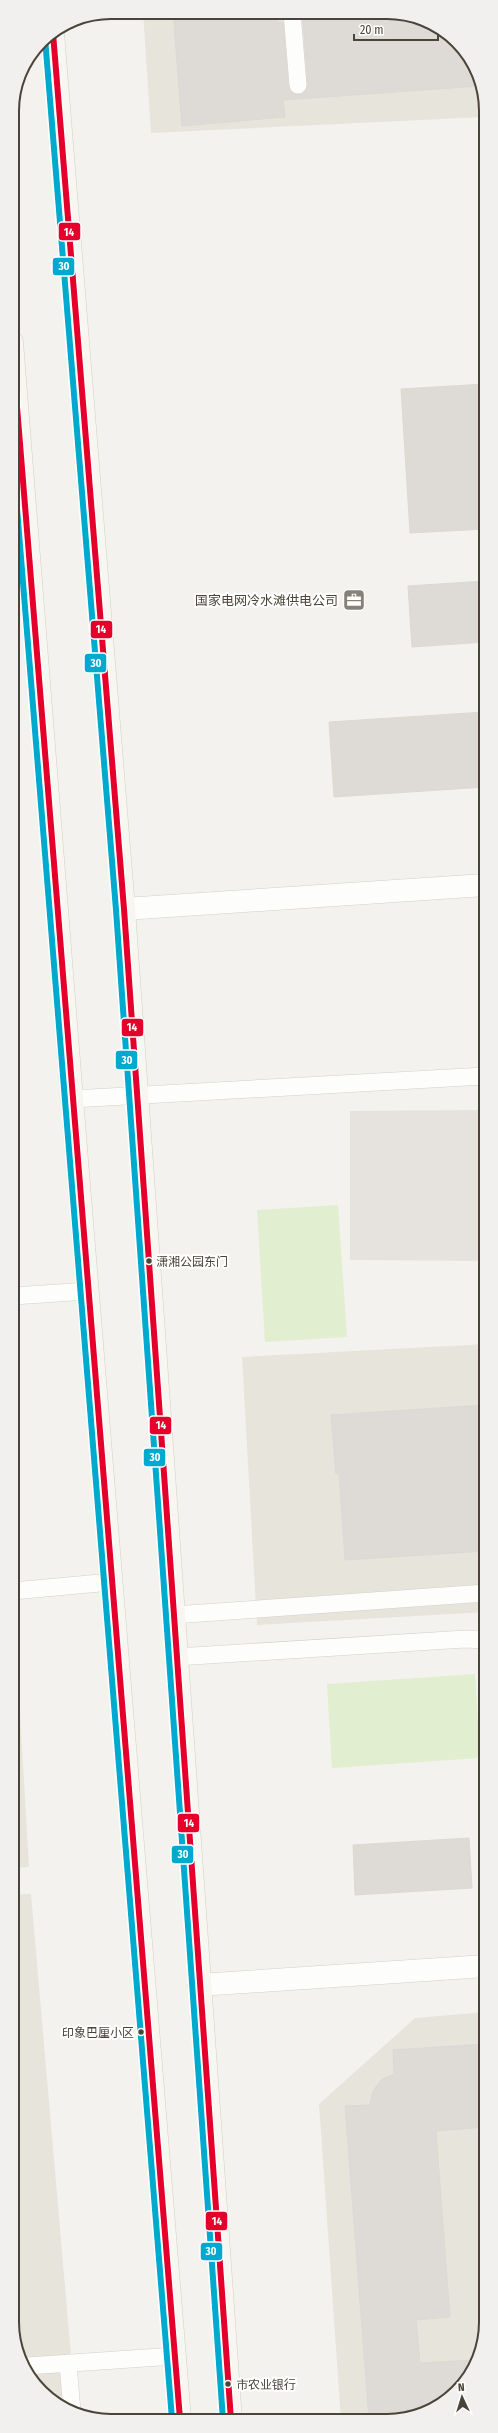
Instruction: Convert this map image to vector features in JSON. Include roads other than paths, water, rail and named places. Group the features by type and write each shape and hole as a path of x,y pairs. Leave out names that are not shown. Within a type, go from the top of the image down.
{"main road":[{"path":"54,39 124,909 231,2414"},
{"path":"19,464 180,2414"}],"street":[{"path":"124,909 479,885"},
{"path":"199,1985 479,1966"}],"lane":[{"path":"292,19 298,85"},
{"path":"72,1099 479,1076"},
{"path":"19,1296 88,1291"},
{"path":"19,1590 111,1582"},
{"path":"173,1615 479,1593"},
{"path":"176,1657 465,1639 479,1640"},
{"path":"30,2366 175,2356"},
{"path":"68,2363 71,2406"}],"place":[{"name":"国家电网冷水滩供电公司","path":"354,600"},
{"name":"潇湘公园东门","path":"149,1261"},
{"name":"印象巴厘小区","path":"141,2032"},
{"name":"市农业银行","path":"228,2384"}]}
